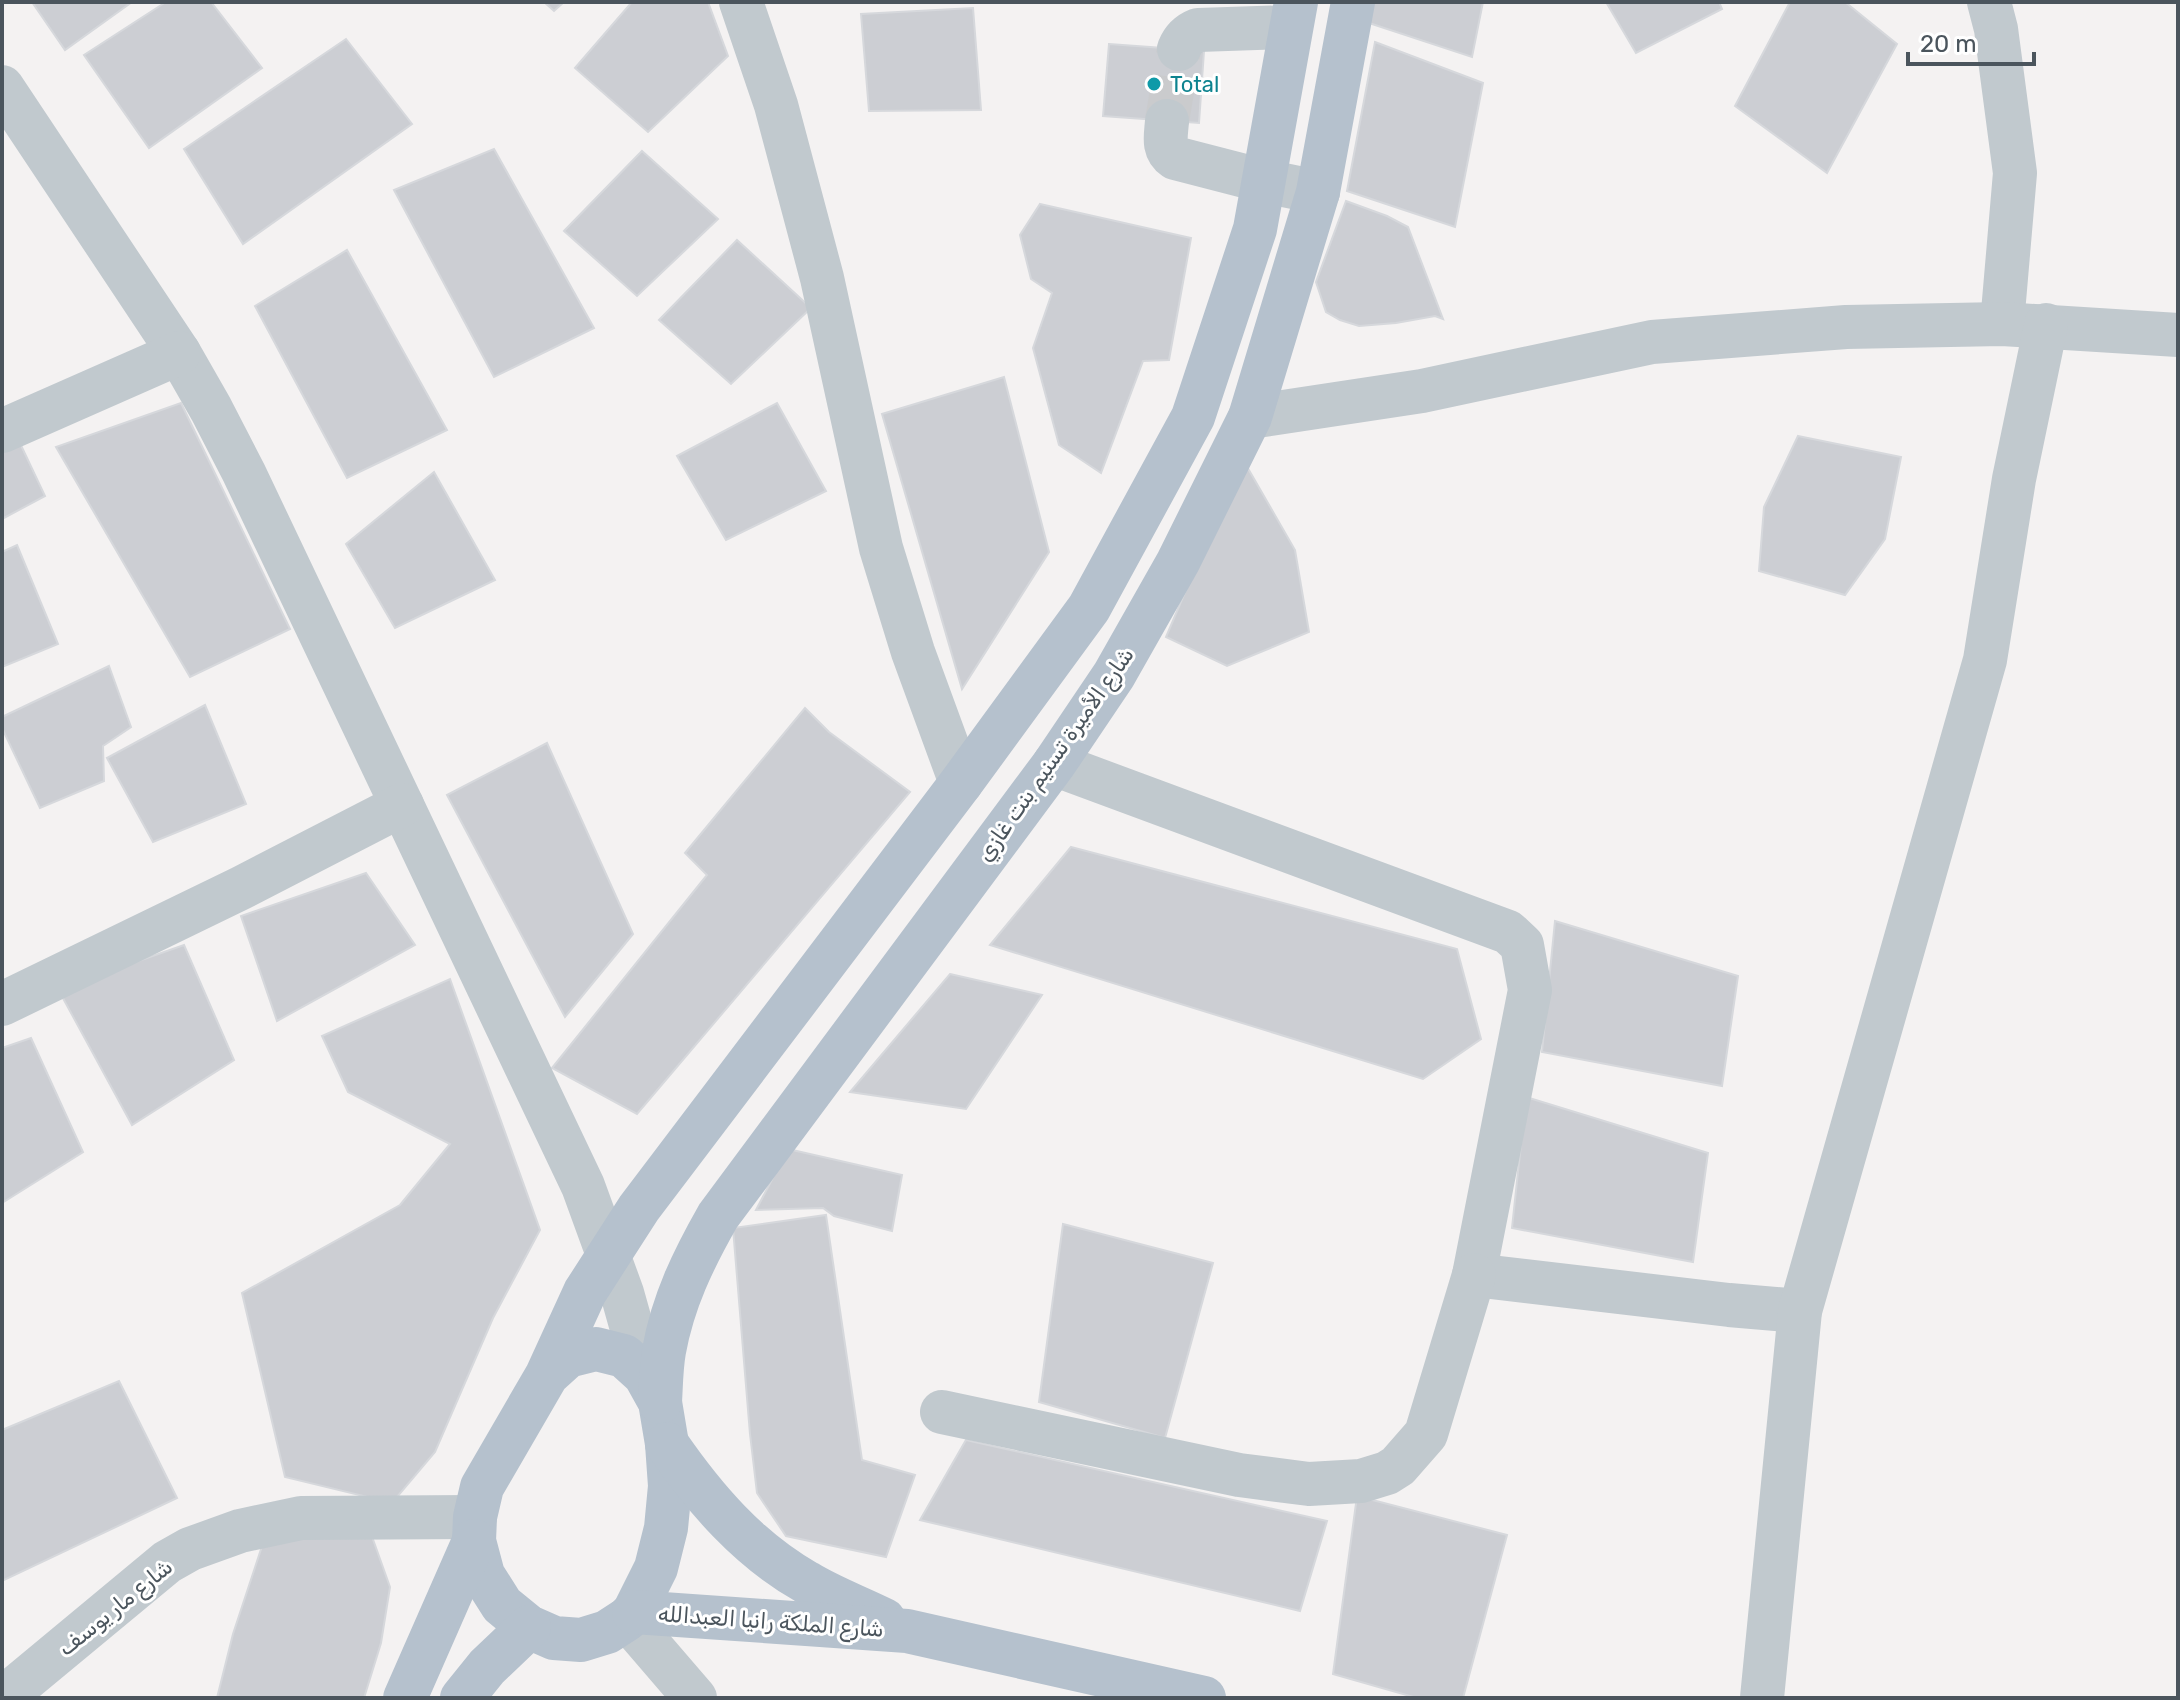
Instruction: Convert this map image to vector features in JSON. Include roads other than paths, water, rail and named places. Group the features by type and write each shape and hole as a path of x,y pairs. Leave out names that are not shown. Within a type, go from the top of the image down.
{"main road":[{"name":"شارع الأميرة تسنيم بنت غازي","path":"657,1407 664,1353 675,1305 693,1259 718,1216 1054,764 1114,675 1178,562 1250,417 1318,192 1353,2"},
{"path":"405,1698 474,1529 482,1487 547,1375 585,1292 672,1164 961,783 1089,608 1193,417 1255,229 1293,14"},
{"path":"474,1529 483,1575 502,1605 529,1627 554,1638 581,1640 607,1632 631,1616 656,1568 666,1528 670,1486 657,1407 624,1356 596,1349 568,1356 547,1375"},
{"name":"شارع الملكة رانيا العبدالله","path":"657,1407 695,1485 728,1522 765,1555 806,1583 907,1631"},
{"name":"شارع الملكة رانيا العبدالله","path":"631,1616 907,1631 1204,1698"},
{"path":"462,1698 487,1667 529,1627"}],"street":[{"path":"741,2 776,105 822,278 881,548 913,652 961,783"},
{"path":"1989,2 1996,29 2015,173 2002,324"},
{"path":"1179,49 1189,34 1198,30 1293,14"},
{"path":"2,87 179,353 244,473 565,1148 609,1253 657,1407"},
{"path":"1167,121 1166,147 1175,158 1318,192"},
{"path":"1250,417 1422,391 1652,342 1846,327 2002,324 2178,335"},
{"path":"1762,1698 1800,1311 1985,660 2014,479 2046,325"},
{"path":"2,431 179,353"},
{"path":"942,1412 1239,1475 1309,1484 1361,1481 1398,1466 1426,1434 1474,1275 1530,990 1522,945 1508,932 1054,764"},
{"path":"2,1004 241,888 402,805"},
{"path":"1474,1275 1800,1311"},
{"name":"شارع مار يوسف","path":"3,1698 167,1562 190,1549 250,1528 301,1518 474,1529"},
{"path":"631,1616 695,1698"}],"tunnel":[{"path":"1167,121 1179,49"}],"place":[{"name":"Total","path":"1154,84"}]}
